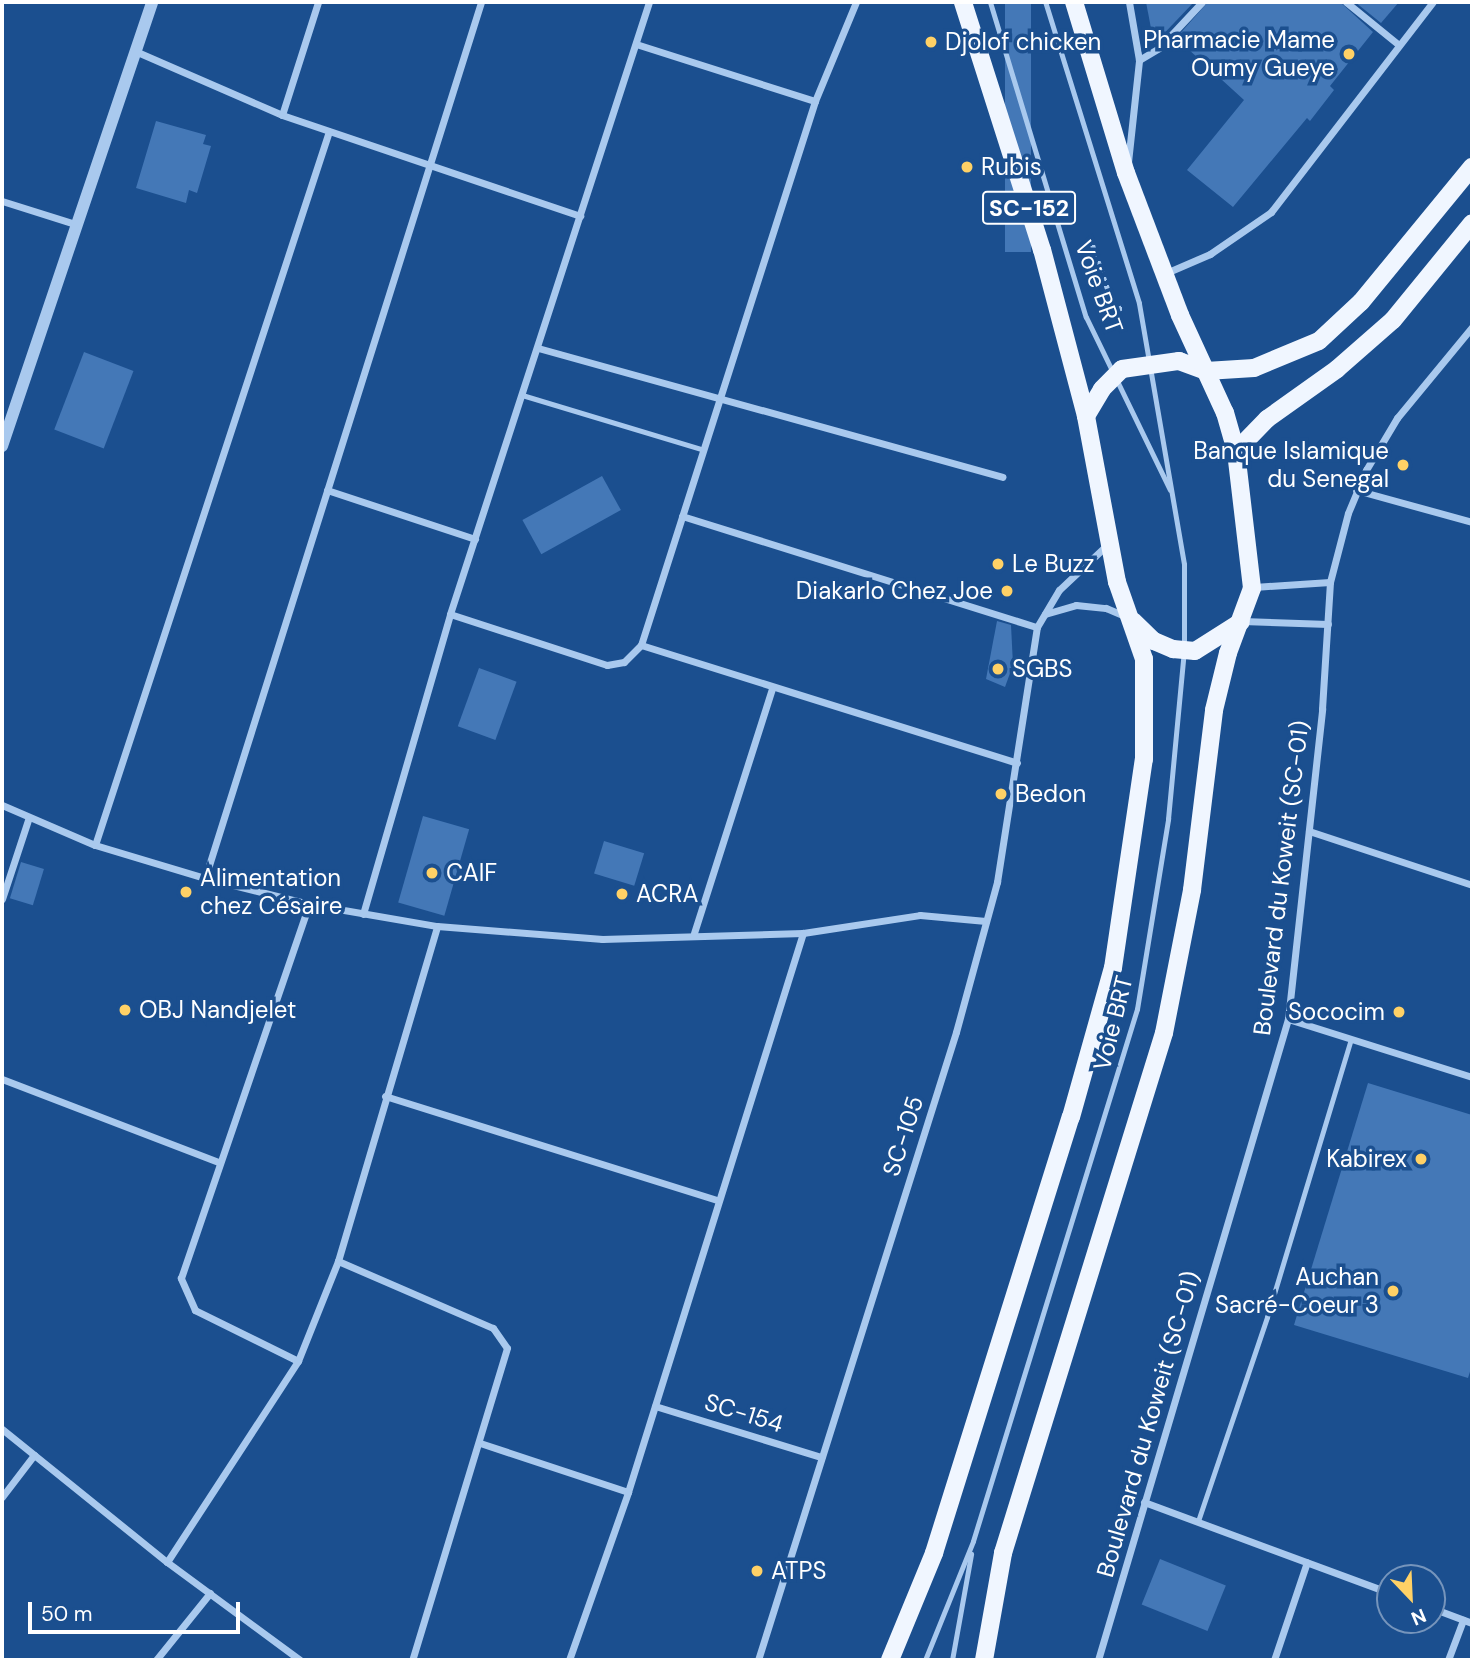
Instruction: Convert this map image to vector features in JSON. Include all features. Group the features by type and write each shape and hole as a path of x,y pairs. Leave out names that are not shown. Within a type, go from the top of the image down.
{"main road":[{"name":"SC-152","path":"963,2 1042,250 1086,416 1109,542"},
{"path":"984,1660 1003,1553 1164,1033 1192,890 1214,710 1228,653 1242,621 1252,587 1236,452 1126,173 1074,2"},
{"path":"1086,416 1122,369 1151,362 1179,361 1206,371 1254,368 1319,341 1361,302 1472,167"},
{"path":"1236,452 1266,419 1337,369 1393,320 1472,223"},
{"path":"890,1660 934,1553 1071,1117 1113,968 1144,759 1144,659 1109,542"},
{"path":"1131,619 1154,641 1195,651 1214,642 1242,621"}],"street":[{"path":"2,446 152,2"},
{"path":"282,115 318,2"},
{"path":"205,878 481,2"},
{"path":"363,914 450,614 649,2"},
{"path":"450,614 607,665 624,662 641,645 815,101 856,2"},
{"path":"1126,173 1139,60 1129,2"},
{"path":"1139,60 1165,43 1202,2"},
{"path":"1346,2 1399,45"},
{"path":"1164,274 1210,254 1271,212 1433,2"},
{"path":"636,44 815,101"},
{"path":"135,51 282,115 580,216"},
{"path":"95,845 329,131"},
{"path":"2,201 75,224"},
{"name":"Boulevard du Koweit (SC-01)","path":"1098,1660 1288,1019 1310,831 1330,582 1356,490 1397,418 1472,327"},
{"path":"538,348 1002,477"},
{"path":"1356,490 1472,522"},
{"path":"327,491 475,539"},
{"path":"682,516 1037,627"},
{"name":"SC-105","path":"758,1660 956,1032 986,921 1017,763 1037,627 1059,590 1109,542"},
{"path":"1252,587 1330,582"},
{"path":"1045,614 1076,606 1106,608 1131,619"},
{"path":"1242,621 1328,624"},
{"path":"641,645 1017,763"},
{"path":"694,933 772,688"},
{"path":"2,805 95,845 205,878 309,904 436,926 602,939 694,933 803,933 920,915 986,921"},
{"path":"2,899 29,817"},
{"path":"1310,831 1472,885"},
{"path":"298,1361 195,1310 186,1295 181,1278 218,1162 239,1116 309,904"},
{"path":"167,1562 298,1361 338,1261 436,926"},
{"path":"569,1660 628,1492 716,1200 803,933"},
{"path":"1288,1019 1472,1077"},
{"path":"2,1079 218,1162"},
{"path":"386,1096 716,1200"},
{"path":"338,1261 493,1328 502,1336 505,1364 412,1660"},
{"name":"SC-154","path":"655,1406 821,1457"},
{"path":"2,1429 167,1562 300,1660"},
{"path":"480,1443 628,1492"},
{"path":"2,1497 34,1455"},
{"path":"1144,1502 1376,1588"},
{"path":"1274,1660 1307,1562"},
{"path":"156,1660 210,1593"},
{"path":"1446,1614 1472,1623"},
{"path":"1448,1660 1462,1620"}],"lane":[{"name":"Voie BRT","path":"990,2 1086,317 1172,496"},
{"name":"Voie BRT","path":"925,1660 973,1541 1137,1009 1168,819 1184,650 1184,564 1139,303 1045,2"},
{"path":"522,395 704,450"},
{"path":"1198,1521 1267,1317 1351,1039"},
{"name":"Voie BRT","path":"952,1660 973,1541"}],"path":[{"path":"1090,237 1115,310"},
{"path":"1086,317 1139,303"}],"building":[{"path":"1005,2 1031,2 1031,252 1005,252"},
{"path":"1146,2 1194,2 1154,44"},
{"path":"1208,2 1340,2 1373,32 1330,86 1334,90 1310,121 1307,118 1233,207 1187,170 1244,100 1176,38"},
{"path":"1355,2 1399,2 1381,23"},
{"path":"156,121 206,135 203,144 211,146 197,193 189,190 186,203 136,188"},
{"path":"84,352 133,371 104,448 54,429"},
{"path":"602,476 621,510 541,554 522,520"},
{"path":"997,621 1011,625 1013,665 1005,687 986,679"},
{"path":"479,668 517,682 495,740 458,726"},
{"path":"423,816 469,829 444,916 398,903"},
{"path":"604,841 644,853 634,886 594,874"},
{"path":"21,862 44,869 33,905 10,898"},
{"path":"1368,1083 1472,1115 1472,1365 1468,1378 1294,1325"},
{"path":"1160,1559 1226,1586 1207,1631 1142,1604"}],"place":[{"name":"Djolof chicken","path":"931,42"},
{"name":"Pharmacie Mame Oumy Gueye","path":"1349,54"},
{"name":"Rubis","path":"967,167"},
{"name":"Banque Islamique du Senegal","path":"1403,465"},
{"name":"Le Buzz","path":"998,564"},
{"name":"Diakarlo Chez Joe","path":"1007,591"},
{"name":"SGBS","path":"998,669"},
{"name":"Bedon","path":"1001,794"},
{"name":"CAIF","path":"432,873"},
{"name":"Alimentation chez Césaire","path":"186,892"},
{"name":"ACRA","path":"622,894"},
{"name":"OBJ Nandjelet","path":"125,1010"},
{"name":"Sococim","path":"1399,1012"},
{"name":"Kabirex","path":"1421,1159"},
{"name":"Auchan Sacré-Coeur 3","path":"1393,1291"},
{"name":"ATPS","path":"757,1571"}]}
